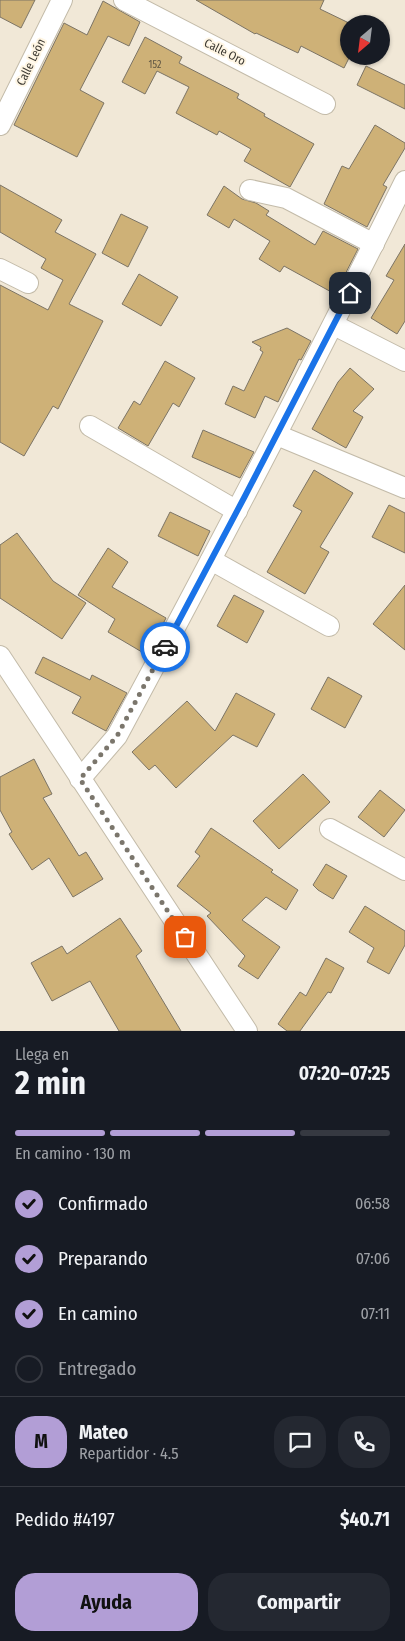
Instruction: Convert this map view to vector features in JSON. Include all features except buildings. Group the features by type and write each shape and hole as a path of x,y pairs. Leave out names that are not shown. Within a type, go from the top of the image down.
{"street":[{"name":"Calle León","path":"0,125 62,0"},
{"name":"Calle Oro","path":"124,0 156,7 325,104"},
{"path":"80,779 117,736 334,325 405,181"},
{"path":"250,190 286,198 374,244"},
{"path":"0,268 28,283"},
{"path":"334,325 405,361"},
{"path":"90,426 237,511"},
{"path":"277,434 405,488"},
{"path":"211,560 329,626"},
{"path":"0,656 247,1031"},
{"path":"330,829 405,870"}],"way so far":[{"path":"165,647 117,736 80,779 185,937"}],"route":[{"path":"165,647 350,293"}]}
